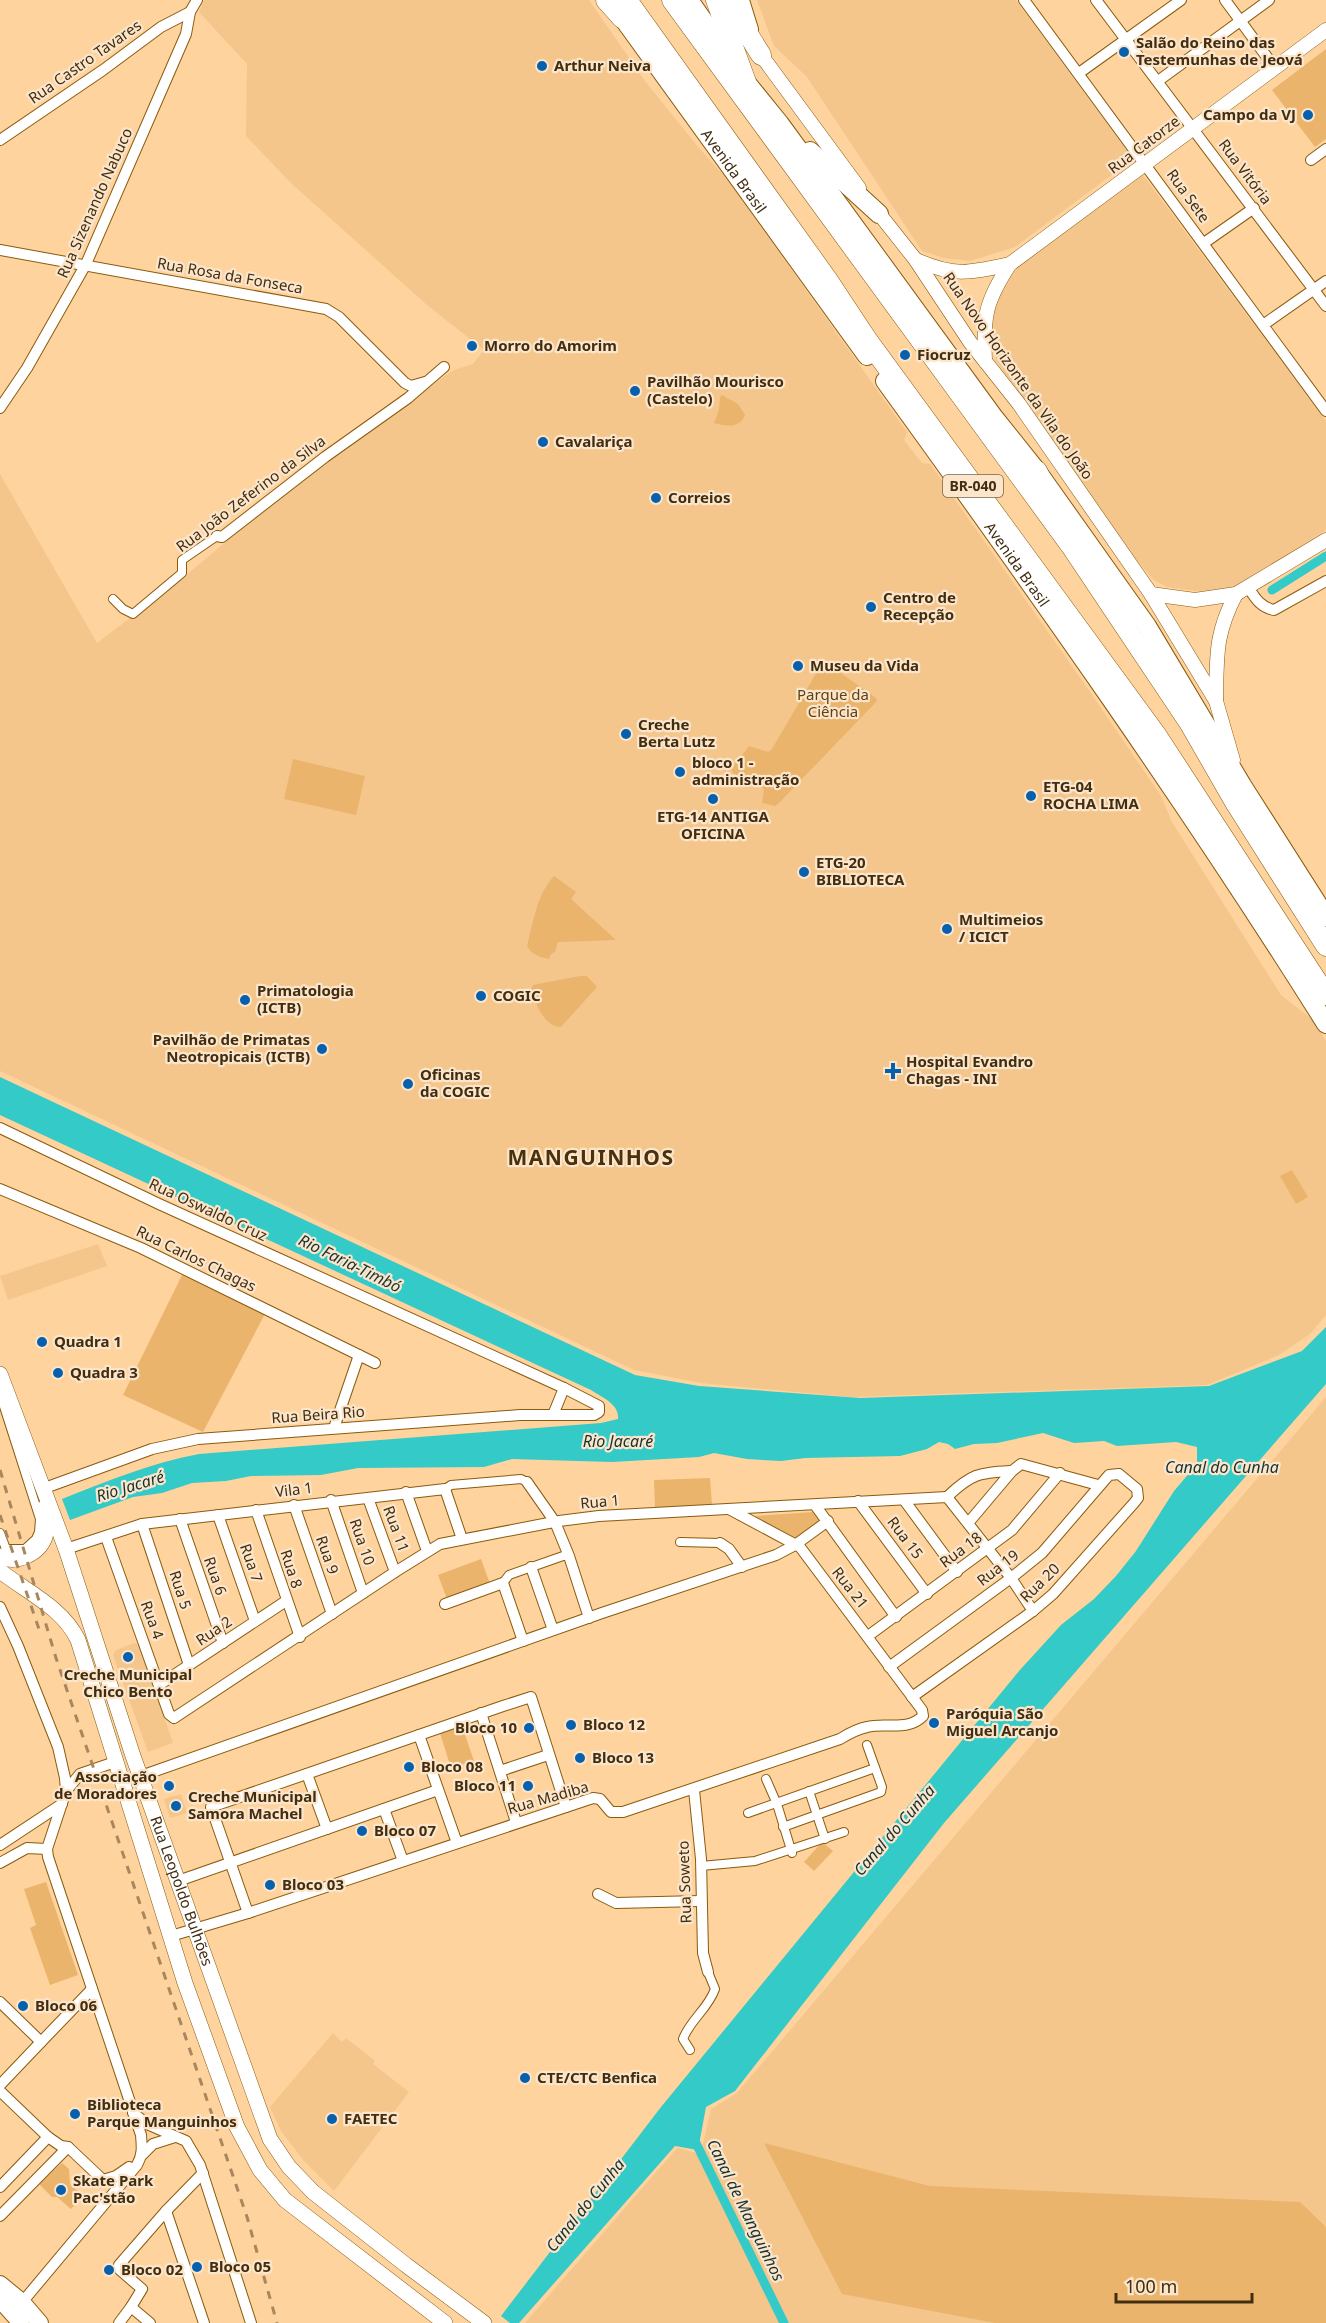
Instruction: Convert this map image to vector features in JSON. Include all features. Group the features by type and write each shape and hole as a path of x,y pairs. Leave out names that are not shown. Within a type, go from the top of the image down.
{"highway":[{"path":"608,0 625,9"},
{"name":"BR-040","path":"672,0 1071,546 1190,724 1236,804 1326,946"},
{"path":"689,0 746,82 780,124 993,416 1037,471 1147,626 1242,785 1326,917"},
{"path":"716,0 746,82"},
{"path":"731,0 743,26 761,54"},
{"name":"Avenida Brasil","path":"625,9 827,279 868,341 1157,736 1326,995"},
{"name":"Avenida Brasil","path":"625,9 1097,677 1248,901 1326,1024"},
{"path":"780,124 879,214"},
{"path":"1037,471 1071,546"}],"main road":[{"name":"Rua Leopoldo Bulhões","path":"0,1374 66,1549 141,1776 270,2139 289,2167 313,2192 484,2323"},
{"path":"0,1556 8,1560 18,1559 34,1552 40,1546 46,1530 44,1493"},
{"name":"Rua Leopoldo Bulhões","path":"0,1571 48,1604 74,1631 185,1983 237,2127 260,2170 285,2200 444,2323"},
{"path":"0,2284 29,2317"},
{"path":"0,2300 29,2317"}],"street":[{"name":"Rua Sizenando Nabuco","path":"0,408 26,370 86,264 186,34 190,12 197,0"},
{"name":"Rua Novo Horizonte da Vila do João","path":"744,0 761,54 915,259 1151,594 1216,701 1242,785"},
{"name":"Rua Sete","path":"1024,0 1325,407"},
{"name":"Rua Vitória","path":"1097,0 1326,306"},
{"path":"1079,73 1181,0"},
{"path":"1225,0 1275,68"},
{"path":"1158,81 1269,0"},
{"name":"Rua Castro Tavares","path":"0,140 103,70 161,27 190,12"},
{"name":"Rua Catorze","path":"985,361 984,334 989,302 994,288 1010,264 1326,30"},
{"path":"1311,160 1326,149"},
{"path":"1204,243 1254,208"},
{"name":"Rua Rosa da Fonseca","path":"0,250 326,309 339,317 405,384 411,386 425,382"},
{"name":"Rua Catorze","path":"915,259 954,273 969,273 1010,264"},
{"path":"1263,325 1326,281"},
{"name":"Rua João Zeferino da Silva","path":"113,599 123,609 133,614 182,573 182,560 217,536 222,537 295,479 408,398 444,367"},
{"path":"1151,594 1195,600 1242,590 1326,540"},
{"path":"1242,590 1258,603 1274,610 1326,581"},
{"path":"1216,701 1217,642 1227,612 1242,590"},
{"name":"Rua Oswaldo Cruz","path":"0,1128 168,1208 564,1388 599,1406 600,1409"},
{"name":"Rua Carlos Chagas","path":"0,1189 141,1248 375,1363"},
{"path":"334,1428 359,1355"},
{"path":"553,1415 564,1388"},
{"path":"0,1394 31,1486 40,1524 36,1539 26,1549 6,1549 0,1533"},
{"name":"Rua Beira Rio","path":"44,1493 153,1449 178,1443 334,1428 520,1415 594,1415 600,1409"},
{"path":"969,1522 1012,1471 1024,1463 1098,1485"},
{"path":"1012,1471 973,1476 947,1497 969,1522 1033,1611"},
{"name":"Rua 18","path":"868,1636 1012,1530 1060,1473"},
{"name":"Rua 20","path":"912,1697 1033,1611 1053,1594 1138,1498 1137,1489 1131,1483 1119,1474 1109,1475"},
{"name":"Rua 19","path":"889,1667 1042,1553 1098,1485 1109,1475"},
{"name":"Vila 1","path":"66,1549 142,1524 331,1500 445,1489 451,1485 521,1479 527,1482"},
{"path":"527,1482 555,1522 569,1556 589,1618"},
{"path":"445,1489 462,1539"},
{"path":"406,1492 427,1551"},
{"name":"Rua 1","path":"169,1714 174,1719 180,1716 440,1544 599,1516 947,1497"},
{"name":"Rua 11","path":"368,1498 395,1572"},
{"name":"Rua 10","path":"331,1500 363,1593"},
{"path":"904,1500 957,1572"},
{"name":"Rua 15","path":"858,1501 927,1594"},
{"name":"Rua 9","path":"294,1505 332,1614"},
{"path":"815,1505 896,1617"},
{"name":"Rua 21","path":"729,1509 800,1548 868,1636 923,1713"},
{"name":"Rua 8","path":"256,1510 300,1637"},
{"name":"Rua 7","path":"218,1515 255,1621"},
{"name":"Rua 6","path":"180,1519 223,1642"},
{"path":"141,1776 553,1630 776,1555 795,1545 828,1521"},
{"name":"Rua 5","path":"142,1524 189,1665"},
{"name":"Rua 4","path":"106,1537 169,1714"},
{"path":"680,1542 720,1543 729,1549 742,1567"},
{"path":"445,1604 503,1583 509,1575 563,1556 569,1556"},
{"path":"531,1567 553,1630"},
{"path":"503,1583 523,1641"},
{"name":"Rua 2","path":"159,1685 286,1600"},
{"path":"0,1608 18,1646 58,1748 66,1791 47,1849 50,1865 141,2135 141,2158 29,2317"},
{"path":"248,1912 211,1807 481,1713 531,1697 566,1807"},
{"path":"481,1713 516,1822"},
{"name":"Rua Madiba","path":"171,1936 566,1807 597,1798 611,1812 623,1812 840,1739 868,1726 911,1724 920,1719 923,1713"},
{"path":"418,1735 458,1842"},
{"path":"783,1827 881,1792 882,1787 867,1745"},
{"path":"500,1771 548,1755"},
{"path":"66,1791 80,1774 115,1762"},
{"path":"748,1813 875,1768"},
{"path":"307,1774 327,1829"},
{"path":"765,1779 776,1803 791,1852"},
{"path":"178,1881 438,1790"},
{"name":"Rua Soweto","path":"694,1790 701,1866 703,1953 708,1972"},
{"path":"810,1791 825,1839"},
{"path":"0,1845 62,1804"},
{"path":"384,1809 403,1861"},
{"path":"701,1866 755,1862 844,1833"},
{"path":"0,1863 27,1848 47,1849"},
{"path":"598,1894 616,1903 701,1902"},
{"path":"690,2050 683,2038 686,2031 707,2007 715,1989 708,1972"},
{"path":"0,2085 92,1989"},
{"path":"0,2002 41,2042"},
{"path":"0,2091 48,2137 68,2147 103,2180 116,2176 141,2158 160,2140 179,2137"},
{"path":"133,2113 147,2124 179,2137 192,2148 203,2173 251,2323"},
{"path":"0,2187 48,2137"},
{"path":"0,2216 68,2147"},
{"path":"119,2323 142,2289 120,2270 119,2265 203,2173"},
{"path":"166,2211 204,2323"},
{"path":"131,2307 150,2323"}],"shaded area":[{"path":"204,0 589,0 645,81 727,179 907,432 904,440 922,463 930,464 1161,796 1172,822 1281,995 1313,1020 1326,1041 1326,1315 1310,1334 1279,1355 1207,1385 851,1397 701,1383 634,1370 0,1071 0,474 97,643 184,577 292,486 445,376 454,370 473,364 484,350 427,305 291,183 246,136 247,64 199,12"},
{"path":"757,0 1016,0 1133,159 1015,247 970,261 944,258 922,251 807,77 774,46"},
{"path":"1143,175 1326,421 1326,530 1233,588 1209,593 1167,587 1154,580 1131,554 996,360 990,326 997,300 1018,266"},
{"path":"98,1244 107,1266 8,1300 0,1276"},
{"path":"1326,1397 1326,2323 525,2323 677,2148 697,2153 702,2148 711,2109 737,2093"},
{"path":"134,1643 141,1649 173,1743 148,1752 113,1655 116,1650"},
{"name":"Creche Municipal Samora Machel","path":"181,1794 187,1813 170,1818 164,1799"},
{"name":"FAETEC","path":"333,2033 342,2042 346,2038 375,2061 373,2064 409,2092 334,2191 304,2161 281,2131 270,2107"}],"green space":[{"name":"Campo da VJ","path":"1326,49 1326,139 1315,147 1272,90"},
{"path":"722,395 738,404 745,415 740,423 727,425 714,423"},
{"name":"Parque da Ciência","path":"822,663 827,663 877,701 779,803 775,806 762,803 764,789 748,778 744,779 733,773 731,769 749,746 768,752 772,749"},
{"path":"293,759 365,776 356,815 284,799"},
{"path":"554,876 576,892 571,899 616,940 558,942 555,952 549,959 531,952 527,946 536,909 543,891"},
{"path":"587,976 597,987 561,1027 555,1026 542,1014 531,990 533,985"},
{"path":"1292,1170 1308,1197 1296,1204 1280,1176"},
{"path":"184,1271 267,1310 203,1432 123,1395"},
{"path":"710,1478 712,1505 655,1508 654,1480"},
{"path":"813,1512 818,1514 820,1519 795,1538 752,1517 755,1516"},
{"path":"481,1559 490,1584 447,1599 438,1575"},
{"path":"461,1723 474,1761 451,1768 439,1730"},
{"path":"822,1842 833,1851 814,1871 804,1862"},
{"path":"46,1882 78,1975 50,1985 30,1928 36,1925 24,1889"},
{"path":"764,2143 930,2186 1300,2202 1326,2227 1326,2323 995,2323 842,2294"},
{"name":"Skate Park Pac'stão","path":"62,2163 69,2169 70,2184 83,2195 71,2209 57,2197 52,2197 39,2184"}],"water":[{"path":"0,1077 635,1375 699,1386 860,1398 1209,1386 1302,1351 1326,1327 1326,1384 944,1823 735,2091 706,2107 698,2150 675,2146 519,2323 510,2323 501,2316 661,2107 1019,1671 1061,1625 1094,1599 1136,1551 1174,1491 1197,1464 1197,1447 1176,1442 1117,1446 1104,1441 1074,1443 1043,1433 955,1449 939,1442 927,1449 900,1456 805,1458 781,1461 747,1459 714,1453 699,1457 612,1462 512,1459 484,1467 358,1468 321,1475 251,1476 226,1481 192,1483 162,1493 133,1497 70,1520 62,1499 146,1467 199,1454 601,1423 618,1419 618,1414 613,1405 591,1390 0,1115"}],"waterway":[{"path":"1272,590 1326,556"},
{"name":"Canal de Manguinhos","path":"694,2139 784,2323"}],"railway":[{"path":"0,1470 56,1658 247,2217 277,2323"},
{"path":"0,1515 41,1635"}],"place":[{"name":"Salão do Reino das Testemunhas de Jeová","path":"1124,52"},
{"name":"Arthur Neiva","path":"542,66"},
{"name":"Campo da VJ","path":"1308,115"},
{"name":"Morro do Amorim","path":"472,346"},
{"name":"Fiocruz","path":"905,355"},
{"name":"Pavilhão Mourisco (Castelo)","path":"635,391"},
{"name":"Cavalariça","path":"543,442"},
{"name":"Correios","path":"656,498"},
{"name":"Centro de Recepção","path":"871,607"},
{"name":"Museu da Vida","path":"798,666"},
{"name":"Creche Berta Lutz","path":"626,734"},
{"name":"bloco 1 - administração","path":"680,772"},
{"name":"ETG-04 ROCHA LIMA","path":"1031,796"},
{"name":"ETG-14 ANTIGA OFICINA","path":"713,799"},
{"name":"ETG-20 BIBLIOTECA","path":"804,872"},
{"name":"Multimeios / ICICT","path":"947,929"},
{"name":"COGIC","path":"481,996"},
{"name":"Primatologia (ICTB)","path":"245,1000"},
{"name":"Pavilhão de Primatas Neotropicais (ICTB)","path":"322,1049"},
{"name":"Hospital Evandro Chagas - INI","path":"893,1071"},
{"name":"Oficinas da COGIC","path":"408,1084"},
{"name":"Quadra 1","path":"42,1342"},
{"name":"Quadra 3","path":"58,1373"},
{"name":"Creche Municipal Chico Bento","path":"128,1657"},
{"name":"Paróquia São Miguel Arcanjo","path":"934,1723"},
{"name":"Bloco 12","path":"571,1725"},
{"name":"Bloco 10","path":"529,1728"},
{"name":"Bloco 13","path":"580,1758"},
{"name":"Bloco 08","path":"409,1767"},
{"name":"Associação de Moradores","path":"169,1786"},
{"name":"Bloco 11","path":"528,1786"},
{"name":"Creche Municipal Samora Machel","path":"176,1806"},
{"name":"Bloco 07","path":"362,1831"},
{"name":"Bloco 03","path":"270,1885"},
{"name":"Bloco 06","path":"23,2006"},
{"name":"CTE/CTC Benfica","path":"525,2078"},
{"name":"Biblioteca Parque Manguinhos","path":"75,2114"},
{"name":"FAETEC","path":"332,2119"},
{"name":"Skate Park Pac'stão","path":"61,2190"},
{"name":"Bloco 05","path":"197,2267"},
{"name":"Bloco 02","path":"109,2270"}],"district":[{"name":"MANGUINHOS","path":"591,1158"}],"water label":[{"name":"Rio Faria-Timbó","path":"350,1263"},
{"name":"Rio Jacaré","path":"618,1441"},
{"name":"Canal do Cunha","path":"1222,1467"},
{"name":"Rio Jacaré","path":"130,1486"},
{"name":"Canal do Cunha","path":"894,1830"},
{"name":"Canal do Cunha","path":"585,2205"}]}
